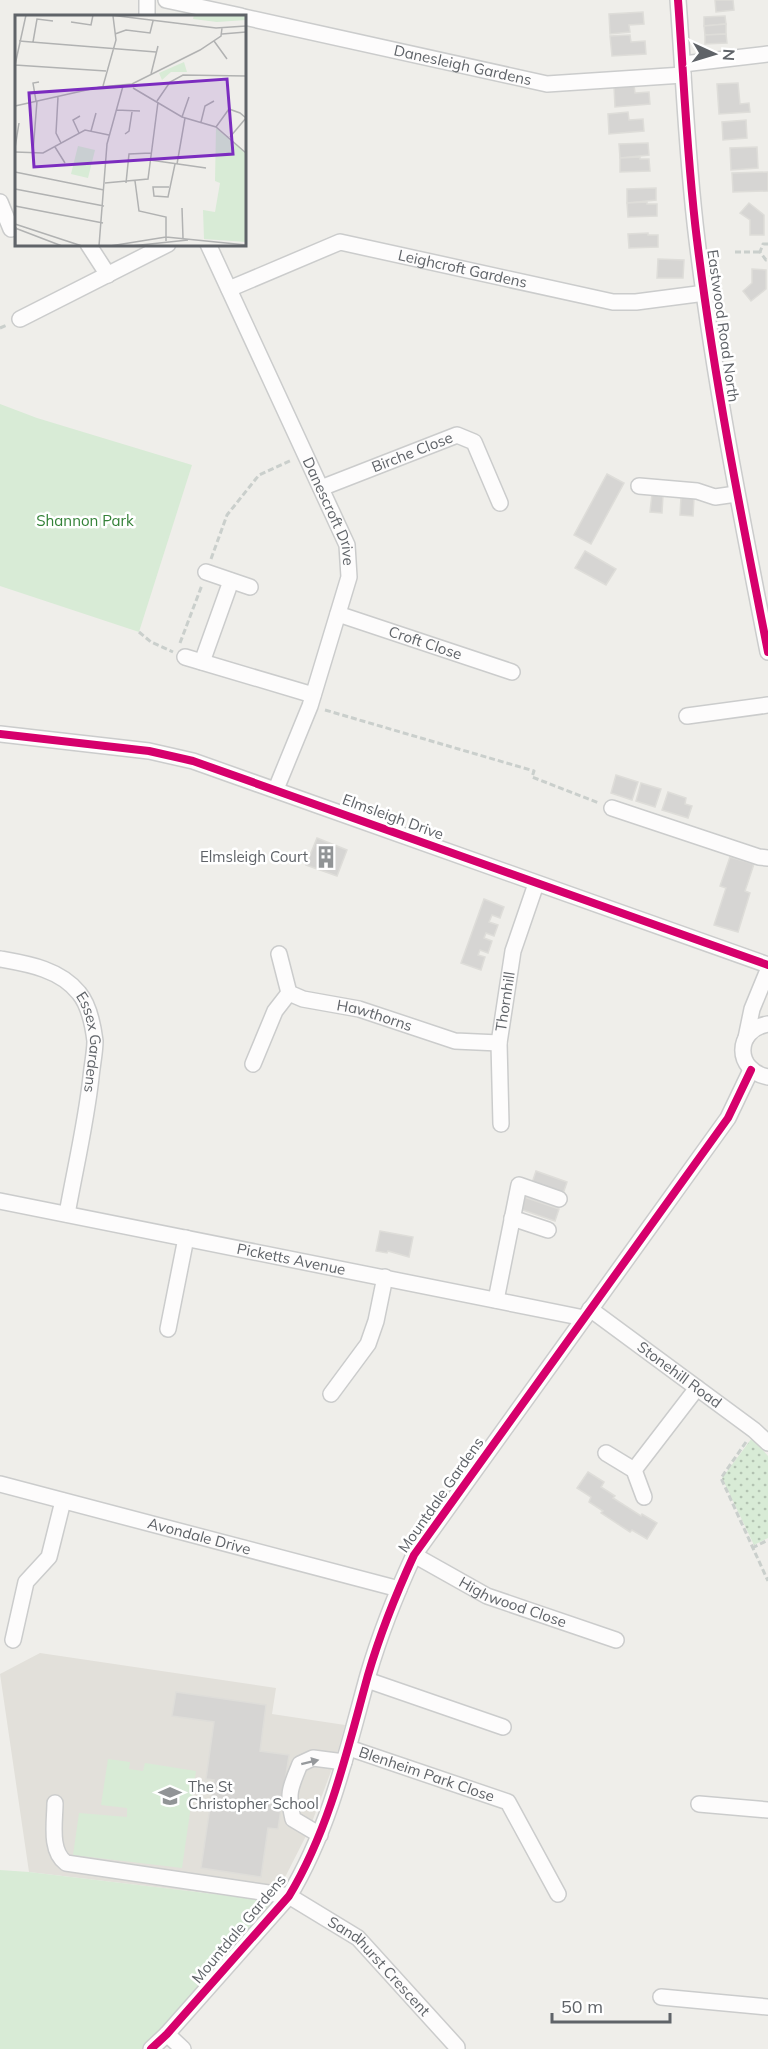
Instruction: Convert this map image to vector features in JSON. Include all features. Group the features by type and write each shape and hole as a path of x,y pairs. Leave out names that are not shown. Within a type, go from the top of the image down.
{"street":[{"name":"Danesleigh Gardens","path":"166,0 234,15"},
{"name":"Eastwood Road North","path":"678,0 696,231 720,401 768,652"},
{"name":"Danesleigh Gardens","path":"246,18 547,84 683,70 768,54"},
{"path":"0,202 11,228 15,226"},
{"name":"Leighcroft Gardens","path":"229,289 340,242 613,302 636,302 705,293"},
{"path":"89,246 108,274"},
{"path":"20,319 164,246"},
{"name":"Danescroft Drive","path":"209,246 347,545 349,577 311,700 276,789"},
{"name":"Birche Close","path":"321,488 457,435 474,442 501,503"},
{"path":"639,486 696,491 715,497 736,494"},
{"path":"206,572 250,587"},
{"path":"202,662 231,581"},
{"name":"Croft Close","path":"338,614 512,672"},
{"path":"185,657 311,700"},
{"path":"687,716 768,705"},
{"name":"Elmsleigh Drive","path":"0,734 149,752 193,761 768,965"},
{"path":"612,808 768,858"},
{"name":"Thornhill","path":"501,1124 499,1043 513,951 536,884"},
{"path":"253,1064 275,1011 289,993 279,954"},
{"name":"Essex Gardens","path":"0,959 36,966 68,981 80,994 91,1017 95,1042 67,1214"},
{"path":"768,970 752,1009 743,1046 743,1055 751,1070 768,1077"},
{"name":"Hawthorns","path":"289,993 303,999 359,1009 456,1041 499,1043"},
{"path":"746,1038 758,1026 768,1024"},
{"name":"Mountdale Gardens","path":"151,2049 167,2034 289,1896 320,1835 367,1680 399,1589 414,1555 728,1118 751,1070"},
{"path":"496,1300 519,1185 559,1199"},
{"name":"Picketts Avenue","path":"0,1201 496,1300 587,1314"},
{"path":"513,1218 548,1230"},
{"path":"168,1329 186,1238"},
{"path":"331,1394 368,1344 376,1321 385,1277"},
{"name":"Stonehill Road","path":"587,1314 697,1388 768,1443"},
{"path":"634,1470 697,1388"},
{"path":"606,1453 634,1470 644,1497"},
{"name":"Avondale Drive","path":"0,1484 399,1589"},
{"path":"13,1640 26,1582 49,1557 63,1501"},
{"name":"Highwood Close","path":"414,1555 487,1596 616,1640"},
{"path":"367,1680 503,1727"},
{"name":"Blenheim Park Close","path":"320,1835 292,1819 288,1801 289,1789 300,1764 313,1758 346,1755 508,1802 558,1894"},
{"path":"55,1803 56,1849 66,1863 289,1896"},
{"path":"699,1804 768,1810"},
{"name":"Sandhurst Crescent","path":"289,1896 358,1938 457,2049"},
{"path":"661,1997 768,2007"},
{"path":"167,2034 183,2049"}],"path":[{"path":"760,252 763,244 768,244"},
{"path":"735,252 760,252"},
{"path":"760,252 768,260"},
{"path":"139,632 152,642 177,653 227,515 259,475 305,454"},
{"path":"311,700 534,771 532,777 612,808"},
{"path":"754,1430 721,1478 768,1581"},
{"path":"752,1548 768,1540"}],"shaded area":[{"name":"The St Christopher School","path":"40,1653 276,1688 272,1714 345,1725 335,1761 309,1830 273,1901 29,1872 0,1674"}],"green space":[{"name":"Shannon Park","path":"0,404 37,418 192,465 139,632 0,586"},
{"path":"752,1438 768,1456 768,1538 754,1545 722,1478"},
{"path":"108,1759 130,1762 129,1769 143,1771 145,1763 196,1771 182,1868 73,1855 79,1813 127,1817 127,1808 101,1805"},
{"path":"0,1870 273,1901 167,2034 151,2049 0,2049"}],"building":[{"path":"715,0 733,0 734,10 716,12"},
{"path":"643,12 644,24 629,25 630,32 610,34 609,14"},
{"path":"725,16 726,24 704,26 704,17"},
{"path":"726,24 726,34 705,35 704,26"},
{"path":"726,34 727,43 705,44 705,35"},
{"path":"630,35 631,42 645,41 646,54 612,56 610,36"},
{"path":"738,83 740,104 749,103 750,112 719,114 717,84"},
{"path":"634,85 635,93 649,92 650,104 615,107 614,87"},
{"path":"628,112 629,120 643,119 644,131 609,134 608,114"},
{"path":"746,120 747,138 723,140 722,122"},
{"path":"648,143 649,155 620,158 619,144"},
{"path":"757,147 758,168 731,170 730,148"},
{"path":"640,157 640,159 649,159 650,171 620,172 620,158"},
{"path":"768,172 768,191 733,192 732,173"},
{"path":"656,188 656,200 627,203 627,189"},
{"path":"647,202 647,204 657,204 657,216 628,217 627,203"},
{"path":"749,203 764,215 764,235 750,235 750,220 740,213"},
{"path":"648,233 648,235 658,235 658,247 629,248 628,234"},
{"path":"658,259 684,260 683,278 657,278"},
{"path":"752,269 766,270 766,289 751,301 743,291 752,283"},
{"path":"607,474 624,483 591,544 574,535"},
{"path":"652,494 663,495 662,513 650,512"},
{"path":"681,497 694,498 693,516 680,515"},
{"path":"585,551 616,569 606,585 575,568"},
{"path":"616,775 638,782 632,800 611,793"},
{"path":"641,783 661,789 655,807 636,801"},
{"path":"668,792 686,798 685,804 692,806 688,818 662,810"},
{"name":"Elmsleigh Court","path":"317,838 347,850 337,876 306,865"},
{"path":"730,857 754,864 745,891 750,893 738,932 714,925 726,888 720,886"},
{"path":"484,899 504,907 500,918 492,915 489,922 498,925 494,936 486,933 484,938 492,941 488,953 480,950 478,955 485,957 481,970 461,963"},
{"path":"536,1171 567,1182 563,1194 532,1183"},
{"path":"524,1197 559,1209 555,1221 520,1209"},
{"path":"380,1231 413,1237 409,1257 388,1251 387,1253 376,1251"},
{"path":"588,1472 604,1482 601,1487 615,1496 613,1498 641,1516 642,1514 657,1523 647,1539 632,1530 630,1532 589,1502 591,1497 577,1488"},
{"path":"176,1692 266,1705 260,1751 289,1755 278,1829 268,1828 261,1877 201,1868 214,1780 206,1779 214,1722 172,1716"}],"cycle path":[{"path":"678,0 691,180 711,344 768,652"},
{"path":"0,734 149,751 193,761 768,965"},
{"path":"151,2049 167,2034 289,1896 316,1843 326,1816 345,1760 378,1644 414,1555 728,1118 751,1070"}],"place":[{"name":"Elmsleigh Court","path":"326,857"},
{"name":"The St Christopher School","path":"170,1796"}]}
